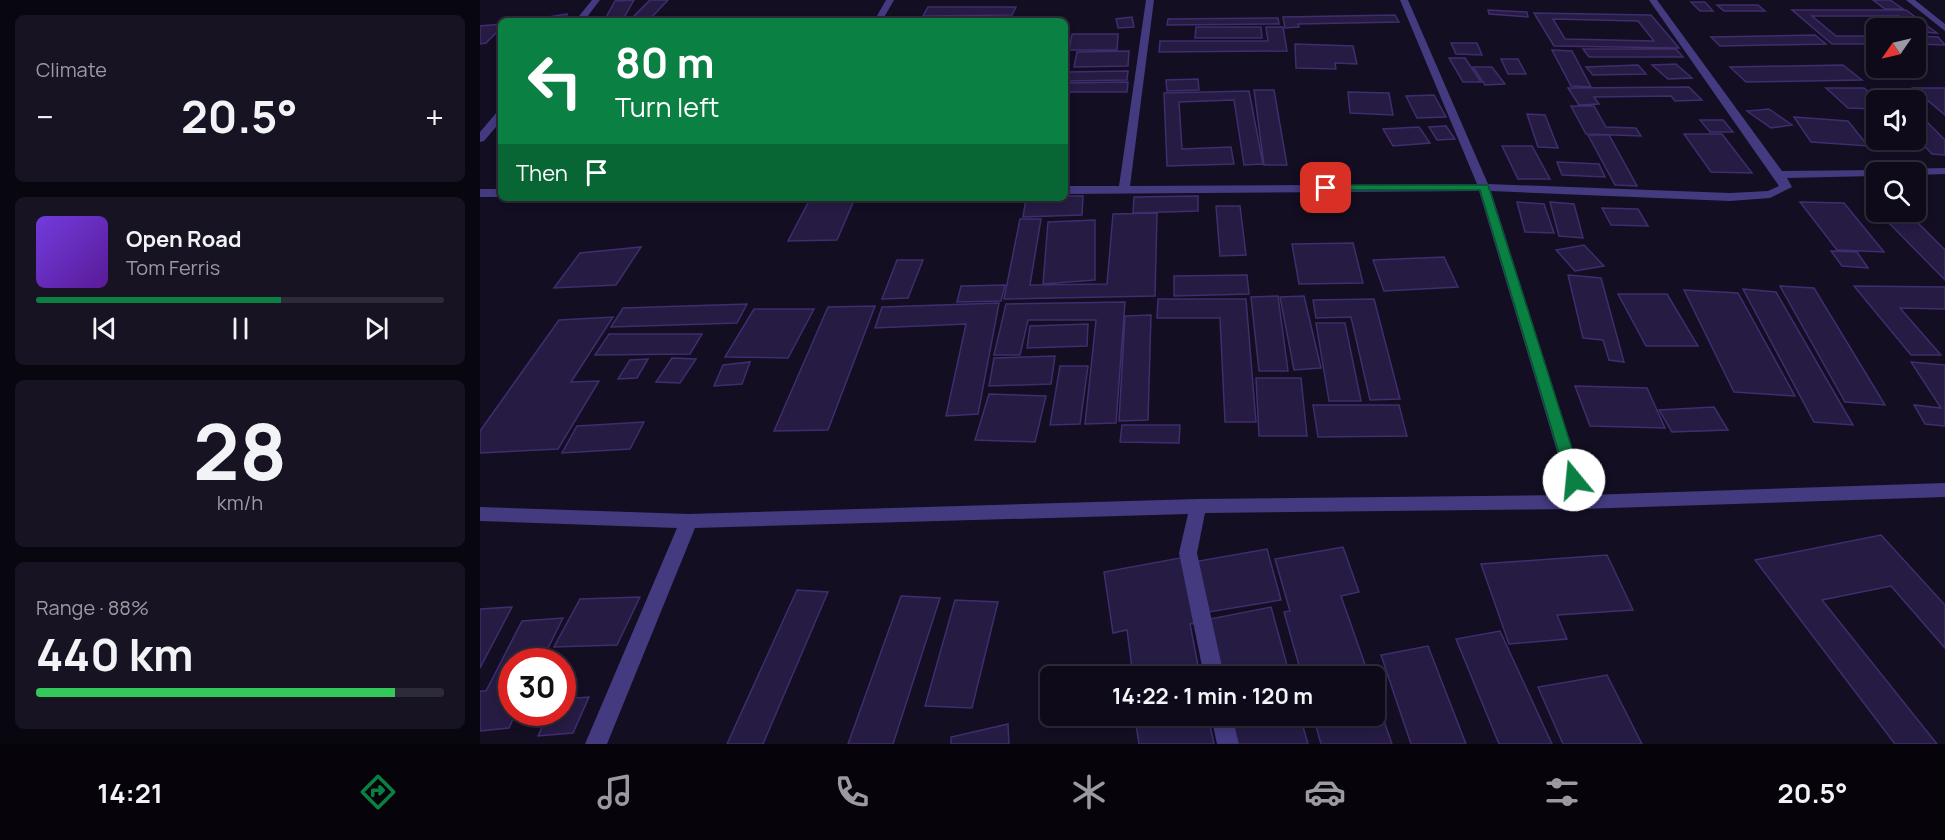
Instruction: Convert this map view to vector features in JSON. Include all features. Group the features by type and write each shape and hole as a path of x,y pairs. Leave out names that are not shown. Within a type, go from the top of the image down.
{"street":[{"path":"581,18 596,0"},
{"path":"880,18 890,0"},
{"path":"1124,189 1150,0"},
{"path":"1404,0 1484,187 1581,502"},
{"path":"1068,190 1484,187 1730,197 1770,194 1786,187 1653,0"},
{"path":"1910,0 1945,28"},
{"path":"480,139 498,118"},
{"path":"1926,171 1945,171"},
{"path":"1779,175 1866,173"},
{"path":"480,193 498,193"},
{"path":"480,514 689,521 1198,506 1581,502 1945,490"},
{"path":"1198,506 1188,553 1212,666"},
{"path":"596,744 689,521"},
{"path":"1224,726 1228,744"}],"building":[{"path":"634,0 624,18 606,18 615,1"},
{"path":"650,0 668,0 651,18 632,18"},
{"path":"1873,0 1890,0 1903,9 1885,9"},
{"path":"1691,2 1705,2 1713,11 1700,11"},
{"path":"1717,5 1758,5 1765,11 1724,11"},
{"path":"928,7 1016,7 1012,15 923,16"},
{"path":"1488,10 1527,12 1528,17 1489,14"},
{"path":"1792,10 1906,10 1917,18 1812,16 1836,36 1866,36 1866,44 1832,44"},
{"path":"1534,13 1651,15 1679,48 1554,46","holes":["1553,19 1638,21 1654,41 1565,39"]},
{"path":"567,14 566,18 543,18"},
{"path":"1395,15 1399,22 1298,24 1299,27 1285,28 1283,17"},
{"path":"923,17 1015,17 1015,18"},
{"path":"1132,17 1134,27 1118,28 1116,19"},
{"path":"1278,18 1279,24 1167,25 1168,19"},
{"path":"498,24 498,31 486,43 480,44 480,26"},
{"path":"1926,25 1937,33 1926,32"},
{"path":"1196,27 1261,27 1262,38 1195,38"},
{"path":"1266,27 1283,27 1287,51 1159,52 1160,41 1268,41"},
{"path":"1072,34 1118,34 1117,50 1069,50"},
{"path":"1815,35 1826,44 1720,46 1711,37"},
{"path":"1926,36 1938,37 1945,45 1926,44"},
{"path":"1451,43 1477,43 1482,55 1456,54"},
{"path":"1295,44 1353,46 1357,64 1335,63 1336,69 1296,68"},
{"path":"1583,49 1676,49 1683,57 1589,57"},
{"path":"1552,50 1572,51 1591,87 1571,86"},
{"path":"1129,51 1128,66 1074,67 1077,52"},
{"path":"1449,58 1465,58 1481,82 1463,82"},
{"path":"1501,59 1518,59 1526,74 1508,74"},
{"path":"1676,64 1692,78 1668,79 1652,65"},
{"path":"1638,65 1646,74 1593,75 1586,67"},
{"path":"1843,65 1862,80 1746,82 1730,67"},
{"path":"1473,67 1492,67 1505,84 1485,85"},
{"path":"1128,71 1127,80 1068,81 1068,72"},
{"path":"1198,79 1199,90 1167,91 1166,80"},
{"path":"1128,82 1127,92 1068,92 1068,83"},
{"path":"1689,87 1702,100 1675,101 1671,96 1594,97 1599,104 1579,105 1568,88"},
{"path":"1826,88 1864,88 1866,90 1866,109 1848,108"},
{"path":"1913,88 1945,88 1945,115 1926,99 1926,90"},
{"path":"1254,90 1274,90 1287,165 1264,165"},
{"path":"1249,91 1263,164 1244,165 1234,100 1179,102 1182,149 1231,147 1234,164 1167,166 1164,93"},
{"path":"1348,92 1389,93 1393,115 1350,113"},
{"path":"1434,95 1446,117 1417,118 1406,96"},
{"path":"1571,106 1594,106 1606,127 1636,128 1641,136 1586,134"},
{"path":"1769,109 1792,125 1771,128 1747,111"},
{"path":"1527,114 1545,115 1558,148 1538,147"},
{"path":"1794,117 1848,121 1866,146 1811,142"},
{"path":"1700,120 1723,120 1733,132 1710,132"},
{"path":"1926,121 1945,140 1945,155 1932,154 1926,148"},
{"path":"1446,126 1455,139 1437,140 1429,127"},
{"path":"1419,127 1430,143 1393,146 1383,129"},
{"path":"1684,134 1722,134 1752,173 1711,172"},
{"path":"1588,135 1609,135 1637,186 1615,185"},
{"path":"1502,146 1532,146 1550,179 1518,179"},
{"path":"1557,162 1599,164 1605,177 1562,175"},
{"path":"1068,196 1083,196 1082,215 1023,217 1026,201 1068,201"},
{"path":"1198,196 1198,211 1133,213 1134,197"},
{"path":"809,201 854,201 837,240 788,241"},
{"path":"1517,202 1544,204 1554,233 1525,232"},
{"path":"1550,202 1574,204 1583,238 1559,236"},
{"path":"1800,202 1844,203 1884,252 1837,250"},
{"path":"1216,206 1240,206 1246,255 1220,256"},
{"path":"1602,208 1638,209 1648,226 1611,225"},
{"path":"1157,213 1155,296 1004,299 1020,219 1041,219 1030,285 1107,284 1113,214"},
{"path":"1095,220 1095,280 1043,284 1048,222"},
{"path":"1888,222 1917,222 1945,250 1945,280"},
{"path":"1353,243 1363,283 1299,284 1292,244"},
{"path":"1584,245 1604,266 1575,271 1556,250"},
{"path":"641,247 616,285 554,288 580,253"},
{"path":"1831,251 1857,252 1868,268 1842,266"},
{"path":"1444,257 1458,287 1384,291 1373,260"},
{"path":"897,260 923,260 908,298 882,299"},
{"path":"1247,275 1249,294 1174,296 1174,276"},
{"path":"1568,275 1601,278 1624,362 1609,360 1603,340 1583,338"},
{"path":"1005,285 1001,301 957,302 961,286"},
{"path":"1780,286 1814,288 1885,405 1845,402"},
{"path":"1854,286 1945,287 1945,309 1900,308 1941,355 1911,355"},
{"path":"1743,289 1776,292 1853,425 1814,422"},
{"path":"1684,290 1738,293 1795,396 1734,392"},
{"path":"1618,294 1667,294 1698,346 1646,346"},
{"path":"1278,296 1288,371 1259,371 1251,297"},
{"path":"1304,296 1321,368 1294,370 1280,297"},
{"path":"1158,299 1246,299 1256,422 1225,422 1220,318 1157,318"},
{"path":"1374,299 1400,399 1370,400 1351,317 1316,318 1313,300"},
{"path":"1125,302 1116,423 1085,424 1096,320 1028,320 1020,355 994,355 1006,304"},
{"path":"999,303 978,414 946,416 966,324 875,328 882,307"},
{"path":"747,304 737,323 611,327 623,308"},
{"path":"875,306 828,430 774,431 828,307"},
{"path":"754,309 814,309 788,358 725,357"},
{"path":"1151,315 1148,420 1119,421 1125,316"},
{"path":"613,317 571,382 599,381 558,449 480,453 480,431 559,320"},
{"path":"1316,323 1345,323 1361,401 1329,401"},
{"path":"1088,324 1087,346 1027,348 1030,326"},
{"path":"609,334 702,334 690,354 595,355"},
{"path":"1055,356 1051,384 989,386 994,358"},
{"path":"672,358 696,359 680,383 656,382"},
{"path":"648,359 637,378 618,379 630,360"},
{"path":"750,362 742,384 714,386 723,365"},
{"path":"1911,362 1945,365 1945,426 1925,424 1914,405 1941,408"},
{"path":"1060,366 1088,366 1080,424 1050,425"},
{"path":"1256,378 1301,378 1307,436 1259,436"},
{"path":"1575,386 1647,388 1665,428 1590,426"},
{"path":"989,394 1046,396 1035,442 975,440"},
{"path":"1313,405 1399,405 1407,436 1318,437"},
{"path":"1714,407 1728,430 1672,432 1659,410"},
{"path":"644,422 630,449 562,453 577,426"},
{"path":"1122,425 1180,425 1179,443 1120,442"},
{"path":"1881,535 1945,605 1945,648 1891,586 1822,600 1937,744 1895,744 1755,560"},
{"path":"1343,547 1359,592 1341,596 1366,666 1299,666 1284,612 1290,611 1275,559"},
{"path":"1267,549 1281,600 1203,613 1193,562"},
{"path":"1607,555 1633,610 1557,615 1567,639 1509,644 1481,564"},
{"path":"1185,557 1198,623 1190,624 1198,666 1132,666 1127,630 1113,633 1104,572"},
{"path":"797,590 828,592 763,744 727,744"},
{"path":"901,596 940,598 893,744 848,744"},
{"path":"640,597 617,645 554,647 580,599"},
{"path":"955,600 998,602 972,708 925,706"},
{"path":"512,607 480,668 480,609"},
{"path":"1271,607 1287,666 1221,666 1210,619"},
{"path":"563,618 548,648 508,648 522,621"},
{"path":"1500,631 1552,744 1499,744 1456,639"},
{"path":"1428,646 1466,744 1411,744 1381,655"},
{"path":"498,668 498,726 510,726 509,728 480,731 480,691 486,691"},
{"path":"1607,675 1642,744 1563,744 1538,687"},
{"path":"589,697 573,733 538,736 543,726 576,726 576,698"},
{"path":"1008,724 1009,744 951,744 951,737"},
{"path":"1385,724 1392,744 1321,744 1316,726 1385,726"},
{"path":"1136,726 1210,726 1214,744 1139,744"},
{"path":"1233,726 1303,726 1308,744 1237,744"}],"route":[{"path":"1326,188 1484,187 1574,480"}]}
